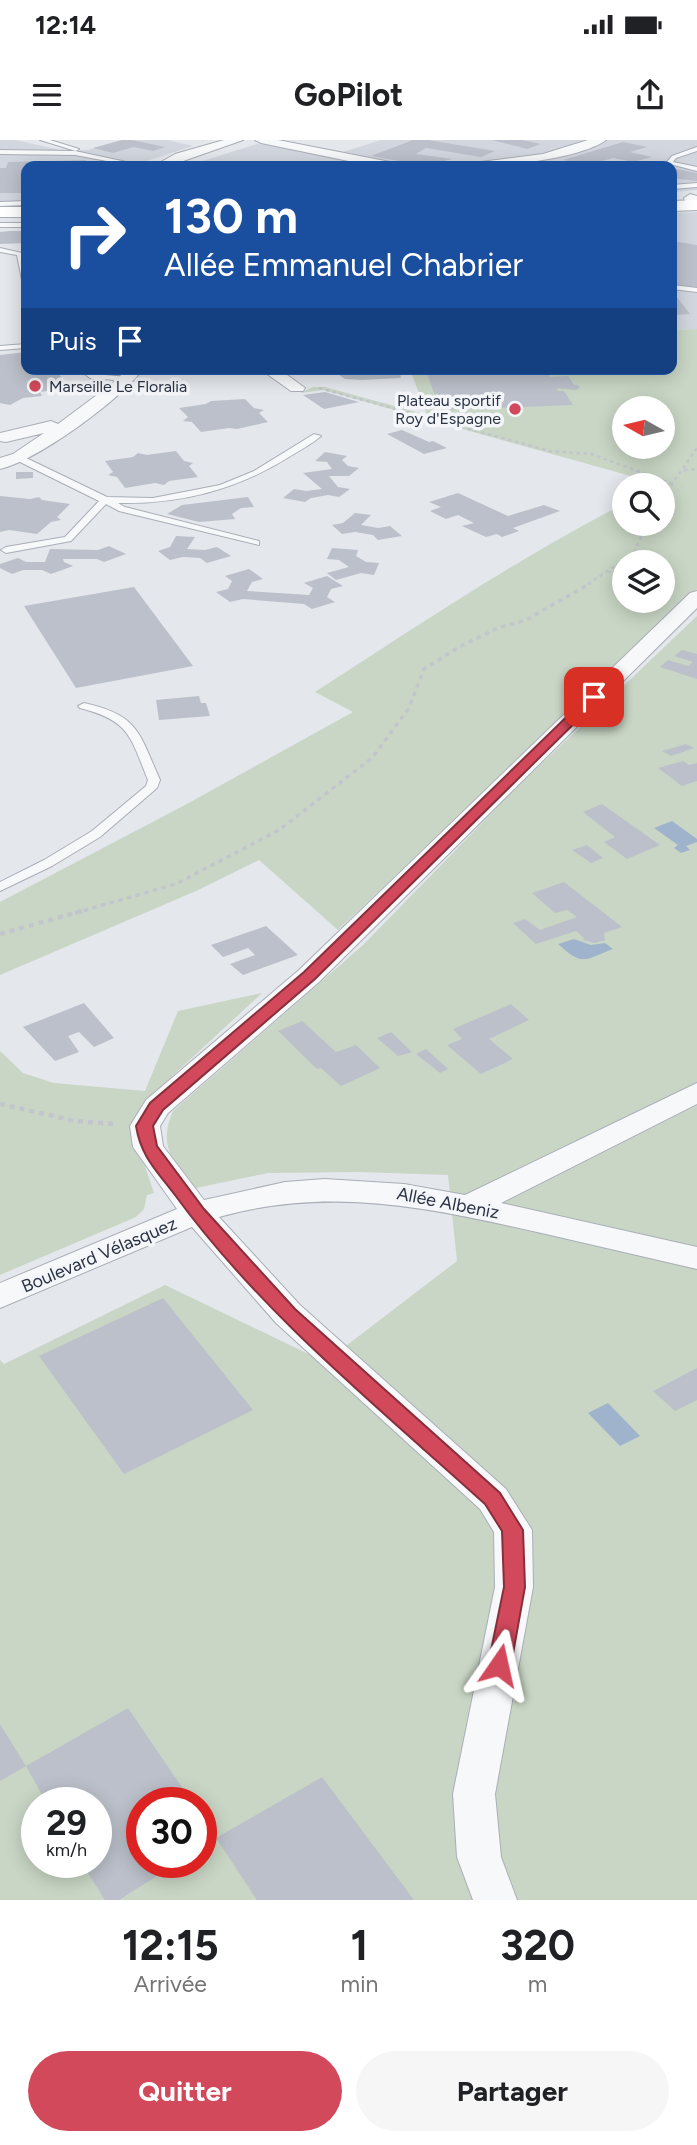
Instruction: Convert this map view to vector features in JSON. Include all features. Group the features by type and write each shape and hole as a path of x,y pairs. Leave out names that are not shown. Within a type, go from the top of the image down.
{"street":[{"path":"171,161 237,140"},
{"path":"261,140 365,161"},
{"path":"517,161 544,157 600,140"},
{"path":"0,212 21,212"},
{"path":"0,464 23,454 61,430 95,406 130,375"},
{"path":"277,375 298,388"},
{"path":"3,437 50,427 95,406"},
{"path":"3,437 25,444 23,454"},
{"path":"495,1900 478,1857 474,1794 514,1587 513,1530 493,1499 288,1314 197,1213 148,1147 145,1126 156,1107 309,976 685,623 697,597"},
{"path":"469,1206 697,1092"},
{"name":"Allée Albeniz","path":"197,1213 261,1196 333,1188 408,1194 697,1258"},
{"name":"Boulevard Vélasquez","path":"0,1296 197,1213"}],"lane":[{"path":"43,140 77,150 75,153"},
{"path":"671,161 674,157 697,149"},
{"path":"3,152 75,153 121,161"},
{"path":"677,165 697,169"},
{"path":"677,190 693,199"},
{"path":"0,204 21,203"},
{"path":"0,225 21,225"},
{"path":"0,250 20,254 21,258"},
{"path":"677,288 697,290"},
{"path":"0,348 21,346"},
{"path":"91,375 112,375"},
{"path":"6,550 68,539 105,500 153,501 222,488 257,473 317,436"},
{"path":"23,454 33,463 122,509 256,543"},
{"path":"0,887 48,863 96,834 150,788 154,780 127,721 107,710 84,706"}],"path":[{"path":"298,388 326,389 550,451 591,454 642,473"},
{"path":"675,480 697,448"},
{"path":"683,470 697,469"},
{"path":"0,934 176,884 279,830 372,758 409,708 424,670 479,637 526,620 607,571 634,553 641,536"},
{"path":"607,571 612,573"},
{"path":"0,1104 75,1121 145,1126"}],"shaded area":[{"path":"0,140 15,140 61,150 87,150 123,140 167,140 193,146 146,161 21,161 21,206 0,206"},
{"path":"381,140 697,140 697,190 677,192 677,161 203,161 257,144 278,146 292,142 343,152"},
{"path":"697,212 697,329 677,330 677,213"}],"green space":[{"path":"697,329 697,589 675,610 675,550 612,550 612,613 672,613 338,930 259,860 196,891 0,975 0,902 185,805 353,712 315,692 468,594 612,510 612,536 675,536 675,473 620,473 323,390 300,393 313,387 325,387 427,415 412,375 677,375 677,330"},
{"path":"697,616 697,1900 0,1900 0,1360 4,1364 165,1285 325,1362 457,1261 448,1175 268,1173 191,1189 173,1160 167,1143 173,1111 363,945 517,787"},
{"path":"262,993 154,1093 141,1154 154,1193 147,1195 144,1209 136,1217 0,1275 0,1051 23,1073 54,1083 145,1091 178,1011"}],"water":[{"path":"672,821 697,839 697,842 686,846 690,850 681,853 674,848 678,845 654,828"},
{"path":"574,939 591,945 605,943 613,949 579,959 558,944"},
{"path":"608,1403 640,1436 620,1446 588,1413"}],"building":[{"path":"122,140 165,147 153,151 134,147 113,153 93,148"},
{"path":"413,140 495,151 481,157 426,148 416,154 452,159 445,161 398,161 371,156"},
{"path":"492,140 522,140 541,144 527,149"},
{"path":"623,142 647,147 630,152 652,157 637,161 613,158 602,161 563,160"},
{"path":"8,162 21,162 21,193 0,193 0,168 6,168"},
{"path":"677,169 697,173 697,181 677,179"},
{"path":"21,231 21,243 0,244 0,232"},
{"path":"677,242 697,245 697,288 677,286"},
{"path":"677,297 690,314 677,315"},
{"path":"21,353 21,375 60,375 69,388 40,392 42,396 23,398 10,405 0,403 0,355"},
{"path":"339,375 400,375 401,378 362,380 345,379"},
{"path":"427,375 568,376 574,385 580,387 576,390 556,388 558,391 564,391 573,405 442,410 438,401 429,402 427,396 435,395"},
{"path":"325,392 359,402 324,409 303,395"},
{"path":"245,399 254,408 264,410 259,413 268,422 237,429 201,432 192,422 183,421 188,417 179,408 211,401"},
{"path":"402,430 447,448 424,454 387,434"},
{"path":"176,451 184,461 193,463 189,466 198,477 169,481 164,485 155,483 125,488 117,477 108,475 113,472 105,461 133,457 138,453 147,455"},
{"path":"325,452 347,456 342,460 348,466 359,468 349,476 329,476 338,487 350,489 339,497 328,495 305,502 283,498 294,489 322,489 303,473 332,469 327,462 315,461"},
{"path":"16,472 33,472 33,478 16,479"},
{"path":"458,493 508,516 544,505 560,511 513,528 519,531 502,537 497,534 486,537 462,526 474,523 458,515 446,519 430,511 441,507 429,502"},
{"path":"0,496 30,499 39,497 42,500 70,504 57,517 61,520 51,522 37,534 9,530 0,532"},
{"path":"248,497 254,507 241,508 232,514 235,519 199,522 167,514 182,505"},
{"path":"355,513 371,515 361,525 378,528 390,526 402,536 378,540 373,535 355,532 342,534 332,525 343,523"},
{"path":"176,536 195,537 187,549 205,550 217,547 231,556 207,563 200,558 183,557 170,560 158,551 170,547"},
{"path":"109,546 126,554 104,562 97,559 63,559 73,566 51,574 42,570 23,570 12,574 0,568 0,564 18,558 26,562 45,562 50,549 98,550"},
{"path":"332,548 358,550 356,556 366,562 379,563 374,575 361,573 336,580 327,573 349,567 339,560 327,559"},
{"path":"249,569 263,579 252,582 247,591 309,595 313,588 304,583 327,576 343,586 331,589 327,597 335,602 312,609 304,604 243,599 230,602 216,592 228,589 232,581 225,576"},
{"path":"134,587 193,666 76,688 24,606"},
{"path":"682,650 697,654 697,679 660,667 668,660 688,666 693,662 674,656"},
{"path":"199,696 201,703 206,703 210,716 159,720 156,700"},
{"path":"686,744 694,748 671,756 662,751"},
{"path":"683,761 689,765 697,763 697,781 682,786 658,768"},
{"path":"602,804 660,845 627,859 604,842 615,837 583,812"},
{"path":"587,845 603,858 591,863 572,850"},
{"path":"564,882 622,927 604,933 605,940 595,943 582,940 585,939 576,931 536,944 513,923 525,919 540,930 577,917 567,910 555,913 532,893"},
{"path":"266,926 298,955 243,975 230,964 255,955 248,948 223,957 211,945"},
{"path":"84,1003 114,1038 94,1047 79,1032 68,1036 79,1052 55,1061 23,1027"},
{"path":"511,1004 529,1020 489,1039 513,1059 481,1074 447,1045 462,1039 453,1029"},
{"path":"302,1021 336,1052 356,1045 380,1068 341,1086 321,1068 317,1069 278,1031"},
{"path":"391,1032 412,1052 398,1056 377,1038"},
{"path":"426,1049 448,1069 440,1073 416,1054"},
{"path":"163,1298 253,1410 124,1474 39,1356"},
{"path":"697,1368 697,1400 675,1411 653,1391"},
{"path":"128,1708 182,1787 126,1787 126,1878 154,1878 119,1900 105,1900 91,1878 112,1878 112,1787 38,1787 26,1766"},
{"path":"0,1724 26,1766 0,1781"},
{"path":"322,1777 414,1900 257,1900 217,1837"}],"place":[{"name":"Marseille Le Floralia","path":"35,386"},
{"name":"Plateau sportif Roy d'Espagne","path":"515,409"}],"route":[{"path":"499,1665 514,1587 513,1530 493,1499 288,1314 197,1213 148,1147 145,1126 156,1107 309,976 594,697"}]}
